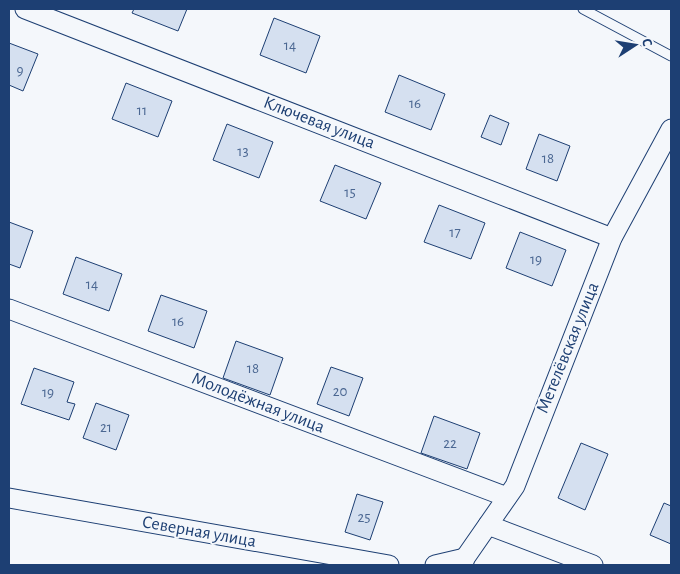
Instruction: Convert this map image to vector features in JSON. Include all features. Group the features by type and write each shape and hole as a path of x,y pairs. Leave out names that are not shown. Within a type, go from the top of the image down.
{"street":[{"name":"Ключевая улица","path":"25,9 612,238"},
{"name":"Метелёвская улица","path":"464,562 515,486 612,238 671,129"},
{"name":"Молодёжная улица","path":"9,309 507,496"},
{"name":"Северная улица","path":"9,498 389,565"},
{"path":"488,525 593,565"},
{"path":"435,565 464,562"}],"lane":[{"path":"583,9 671,56"}],"building":[{"path":"134,9 187,9 178,31 132,13"},
{"path":"274,18 320,36 306,73 260,55"},
{"path":"9,43 38,54 23,91 9,85"},
{"path":"399,75 445,94 431,130 385,112"},
{"path":"126,83 172,101 158,137 112,119"},
{"path":"490,115 509,123 501,145 481,137"},
{"path":"227,124 273,142 259,178 213,160"},
{"path":"539,134 570,146 557,181 526,169"},
{"path":"335,165 381,183 366,219 320,201"},
{"path":"439,205 485,223 471,259 424,242"},
{"path":"9,222 33,231 20,268 9,264"},
{"path":"520,232 566,250 552,286 506,268"},
{"path":"76,257 122,274 109,311 63,294"},
{"path":"161,295 207,311 194,348 148,331"},
{"path":"236,341 283,358 270,395 223,378"},
{"path":"331,367 363,378 349,416 317,404"},
{"path":"34,368 74,382 67,402 75,404 69,420 21,404"},
{"path":"96,403 129,415 116,450 83,438"},
{"path":"434,416 480,433 467,469 421,453"},
{"path":"581,443 608,454 585,510 558,498"},
{"path":"357,494 383,502 370,540 345,532"},
{"path":"664,503 671,506 671,544 650,535"}]}
